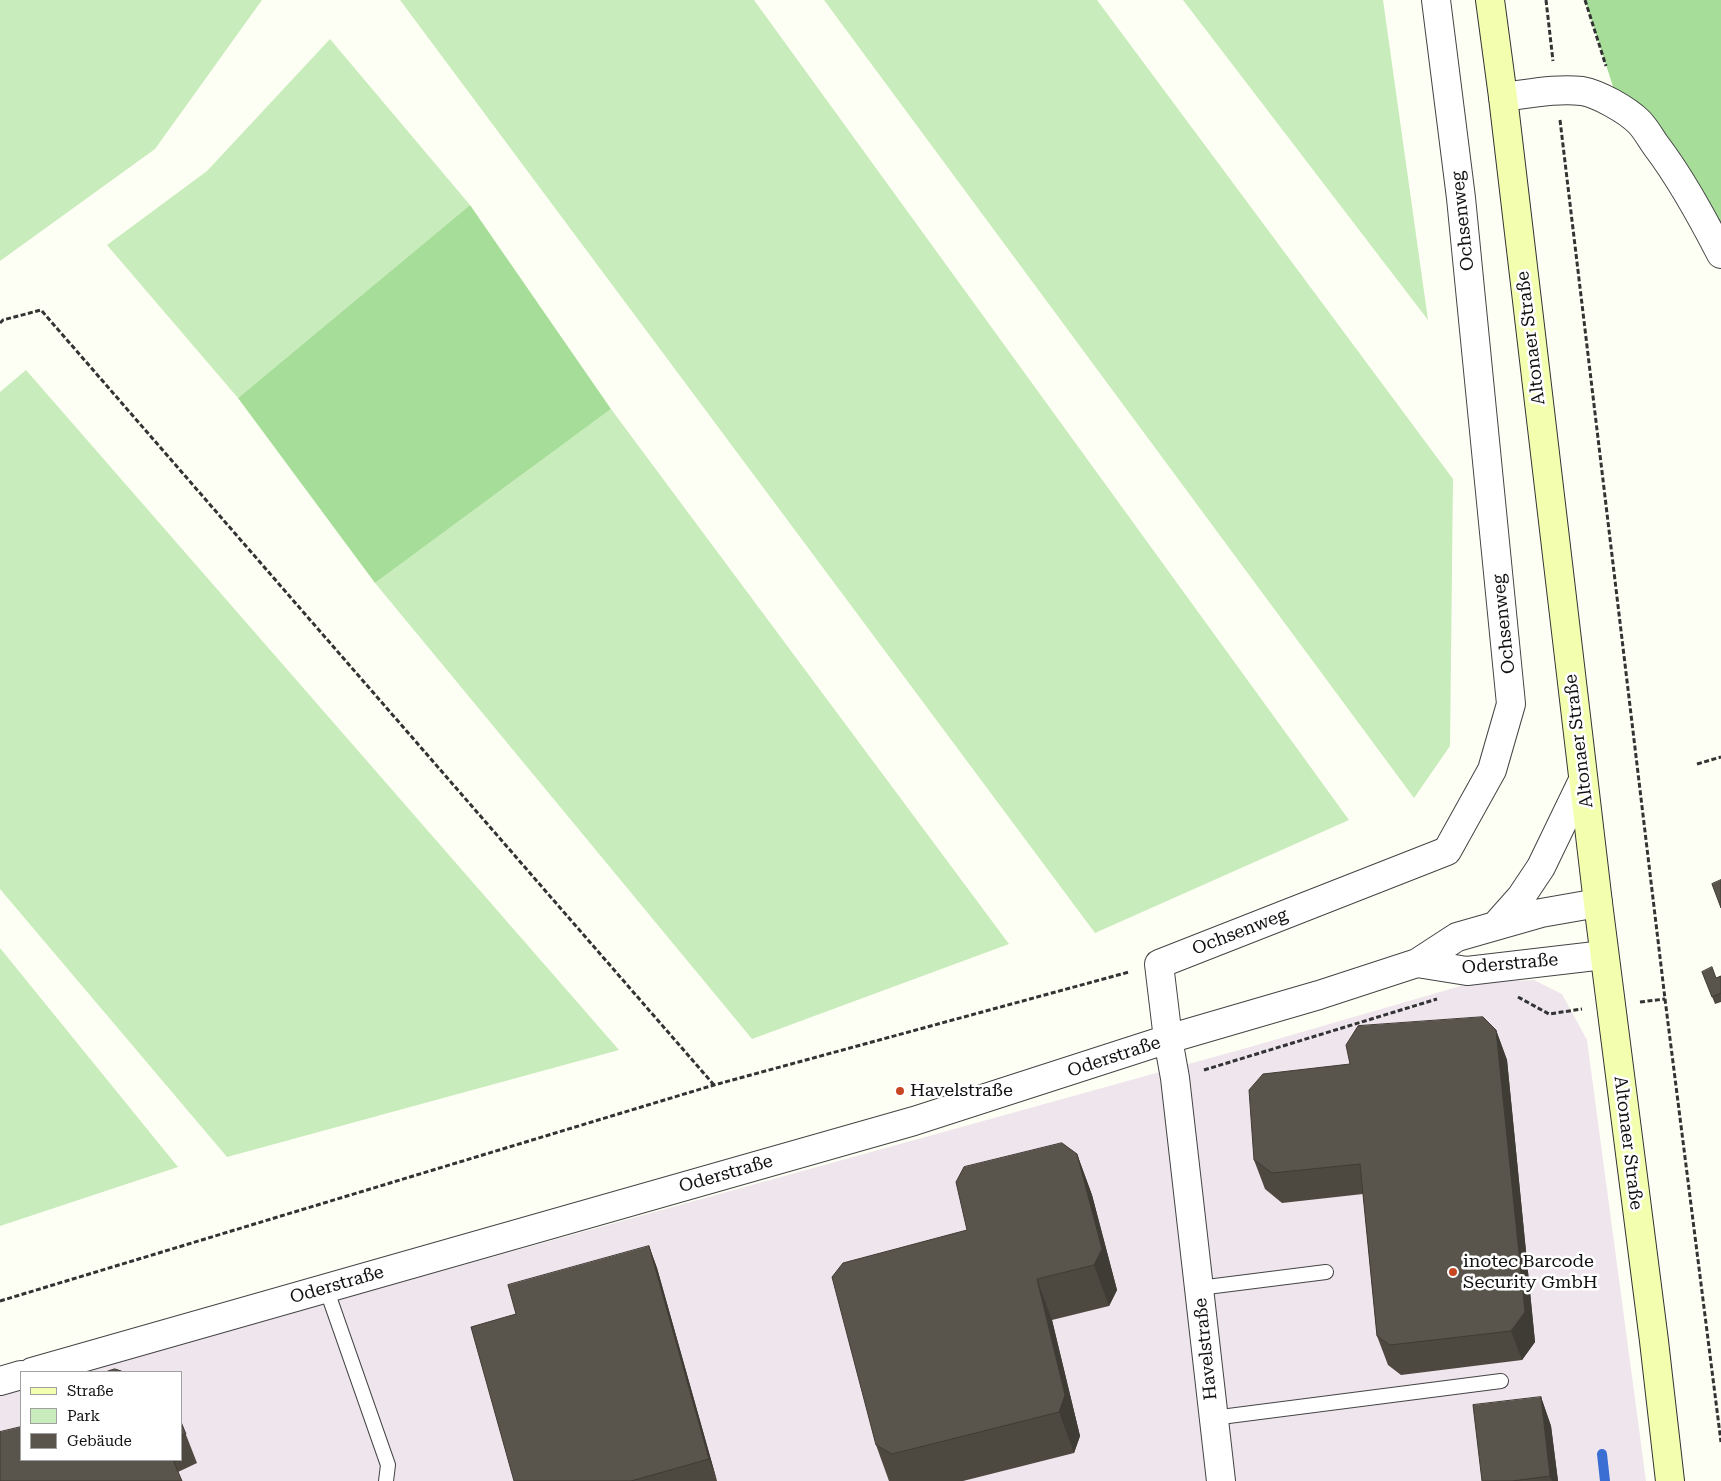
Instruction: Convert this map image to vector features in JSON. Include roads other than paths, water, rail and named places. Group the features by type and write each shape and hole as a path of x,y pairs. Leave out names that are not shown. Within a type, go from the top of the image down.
{"main road":[{"name":"Altonaer Straße","path":"1490,0 1610,1005 1654,1341 1670,1481"}],"street":[{"name":"Ochsenweg","path":"1168,1039 1159,964 1447,851 1492,770 1512,704 1462,198 1436,0"},
{"path":"1503,98 1557,91 1584,92 1603,98 1620,108 1639,122 1673,168 1721,254"},
{"path":"1497,924 1521,897 1542,867 1583,780"},
{"name":"Oderstraße","path":"39,1371 81,1365 326,1288 914,1121 1168,1039 1319,995 1417,963 1457,937 1497,924 1541,913 1598,903"},
{"name":"Oderstraße","path":"1417,963 1467,971 1604,955"},
{"name":"Havelstraße","path":"1168,1039 1175,1078 1221,1481"},
{"path":"0,1381 20,1375"}],"lane":[{"path":"1199,1288 1326,1272"},
{"path":"326,1288 388,1465 386,1481"},
{"path":"1214,1418 1501,1381"}],"waterway":[{"path":"1602,1454 1605,1481"}],"place":[{"name":"Havelstraße","path":"900,1091"},
{"name":"inotec Barcode Security GmbH","path":"1453,1272"}]}
